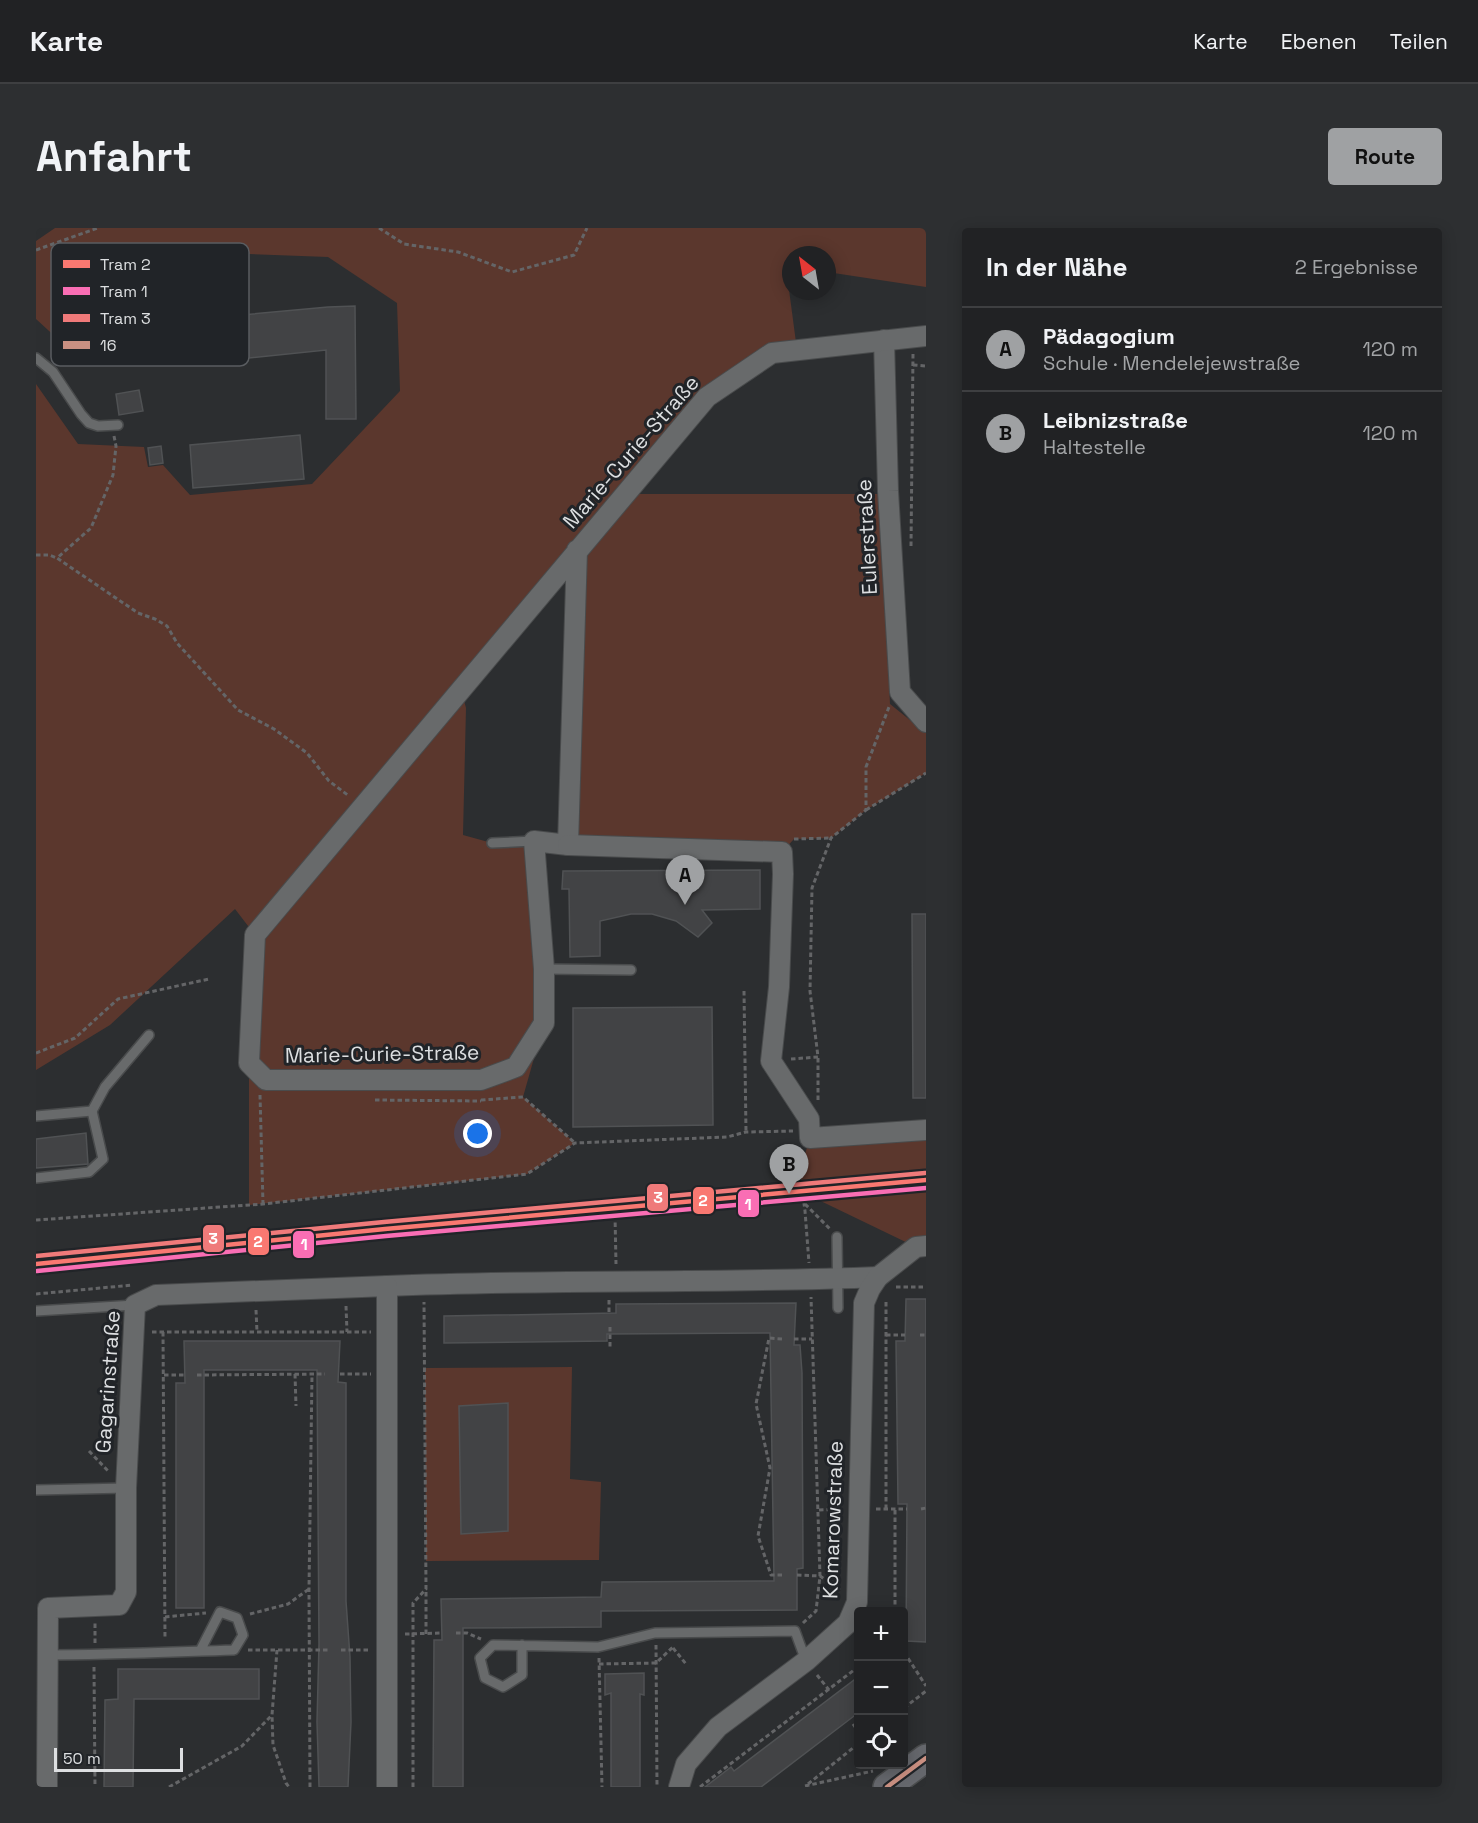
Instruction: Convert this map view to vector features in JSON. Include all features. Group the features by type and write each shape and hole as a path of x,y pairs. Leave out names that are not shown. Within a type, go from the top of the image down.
{"street":[{"name":"Marie-Curie-Straße","path":"534,841 544,969 544,1023 516,1067 481,1080 266,1080 249,1063 255,935 707,397 772,353 926,336"},
{"name":"Eulerstraße","path":"884,340 888,491 900,692 926,722"},
{"name":"Marie-Curie-Straße","path":"568,845 577,550"},
{"path":"534,841 568,845 782,852 779,987 771,1061 808,1119 810,1138 926,1130"},
{"path":"878,1284 916,1247 926,1246"},
{"name":"Gagarinstraße","path":"47,1787 48,1608 119,1605 126,1592 126,1488 135,1305 156,1295 387,1286 838,1278 878,1284"},
{"name":"Komarowstraße","path":"678,1787 686,1764 718,1727 806,1661 848,1623 857,1602 864,1303 878,1284"},
{"path":"387,1286 387,1787"},
{"path":"882,1778 926,1758"}],"lane":[{"path":"36,358 52,372 85,419 92,425 115,426"},
{"path":"492,843 534,841"},
{"path":"544,969 631,969"},
{"path":"36,1178 89,1172 103,1159 92,1111 105,1087 149,1035"},
{"path":"36,1116 92,1111"},
{"path":"837,1237 838,1308"},
{"path":"36,1311 135,1305"},
{"path":"36,1490 126,1488"},
{"path":"47,1655 94,1655 234,1650 243,1635 237,1618 220,1612 200,1651"},
{"path":"522,1645 522,1675 503,1687 485,1678 480,1658 493,1645 522,1645 598,1647 655,1633 795,1631 806,1661"}],"path":[{"path":"56,243 98,228"},
{"path":"379,228 404,244 458,252 512,272 574,255 587,228"},
{"path":"36,250 51,245"},
{"path":"913,366 926,366"},
{"path":"57,558 91,528 113,475 116,446 115,426"},
{"path":"36,555 49,555 57,558 138,613 167,626 177,643 238,710 274,729 307,753 329,781 363,806"},
{"path":"866,767 866,810"},
{"path":"795,1631 816,1611 820,1576 810,1280 803,1203 808,1119 818,1057 810,991 812,888 831,838 866,810 926,773"},
{"path":"782,852 794,839 831,838"},
{"path":"36,1053 75,1038 118,999 209,979"},
{"path":"744,991 746,1132"},
{"path":"771,1061 818,1057"},
{"path":"263,1204 259,1099 266,1080"},
{"path":"481,1080 481,1101 523,1097 575,1143"},
{"path":"36,1221 263,1204 527,1174 575,1143 727,1137 808,1119"},
{"path":"803,1203 837,1237"},
{"path":"615,1215 616,1281"},
{"path":"886,1509 886,1335 878,1284 926,1287"},
{"path":"424,1285 426,1634"},
{"path":"36,1294 101,1288"},
{"path":"256,1291 256,1332"},
{"path":"610,1327 610,1349"},
{"path":"134,1332 387,1332"},
{"path":"163,1332 165,1652"},
{"path":"886,1335 905,1335"},
{"path":"920,1335 926,1335"},
{"path":"782,1339 769,1338 756,1404 770,1468 758,1536 771,1575 783,1575"},
{"path":"794,1339 812,1339"},
{"path":"295,1374 296,1406"},
{"path":"310,1787 309,1589 312,1374"},
{"path":"197,1375 325,1374"},
{"path":"340,1374 387,1374"},
{"path":"164,1375 184,1375"},
{"path":"895,1509 895,1607"},
{"path":"797,1575 820,1576"},
{"path":"237,1618 288,1604 309,1589"},
{"path":"413,1787 413,1603 426,1589"},
{"path":"95,1606 95,1787"},
{"path":"165,1617 220,1612"},
{"path":"599,1664 656,1663 689,1632"},
{"path":"341,1650 388,1643 413,1634 442,1633"},
{"path":"456,1633 467,1633 493,1645"},
{"path":"655,1633 657,1787"},
{"path":"598,1647 602,1787"},
{"path":"673,1648 686,1664"},
{"path":"234,1650 328,1650"},
{"path":"277,1650 272,1715 273,1745 289,1787"},
{"path":"908,1660 926,1688 908,1704"},
{"path":"699,1787 854,1670"},
{"path":"169,1787 242,1746 272,1715"},
{"path":"804,1787 854,1747"},
{"path":"804,1787 882,1778"}],"shaded area":[{"path":"55,228 926,228 926,287 836,273 836,246 782,246 782,300 790,300 797,350 707,397 625,494 881,494 890,704 926,733 926,773 866,810 831,838 794,839 782,852 568,845 577,551 461,689 466,708 463,835 492,843 534,841 544,1023 523,1097 575,1143 527,1174 249,1205 249,1063 255,935 235,909 110,1025 36,1070 36,384 78,444 144,447 148,467 163,465 190,495 312,484 400,391 397,303 328,257 249,254 249,243 51,243 51,333 36,319 36,241"},
{"path":"926,1130 926,1246 916,1247 802,1192 800,1170 810,1138"},
{"path":"572,1367 570,1479 601,1482 599,1560 426,1561 425,1368"}],"building":[{"path":"355,306 356,419 326,419 326,350 249,358 249,314"},
{"path":"139,390 143,411 119,415 116,394"},
{"path":"300,435 304,479 193,488 190,445"},
{"path":"161,446 163,463 150,465 148,448"},
{"path":"760,870 760,909 702,910 712,923 698,937 676,921 652,914 631,914 600,921 600,956 570,957 569,889 562,889 563,871"},
{"path":"912,914 926,914 926,1098 913,1098"},
{"path":"712,1007 713,1125 573,1127 573,1008"},
{"path":"86,1133 88,1164 36,1168 36,1139"},
{"path":"906,1299 926,1299 926,1642 908,1641 907,1504 898,1504 896,1341 905,1341"},
{"path":"796,1303 794,1345 800,1345 802,1373 803,1568 797,1569 797,1610 601,1611 601,1627 463,1628 463,1787 433,1787 434,1640 442,1640 441,1599 601,1597 602,1582 774,1581 770,1333 607,1334 607,1341 444,1343 444,1316 616,1313 616,1304"},
{"path":"184,1341 340,1341 338,1382 346,1383 346,1601 351,1722 348,1787 319,1787 317,1370 204,1370 204,1608 176,1608 176,1383 185,1383"},
{"path":"508,1403 508,1531 461,1534 459,1406"},
{"path":"118,1669 259,1669 259,1699 134,1699 133,1787 104,1787 105,1700 118,1699"},
{"path":"644,1673 644,1695 640,1694 640,1787 611,1787 611,1693 605,1695 605,1674"},
{"path":"854,1680 854,1716 761,1787 705,1787 731,1767 734,1771"}],"tram line":[{"name":"3","path":"36,1256 925,1173"},
{"name":"2","path":"36,1264 385,1229 926,1180"},
{"name":"1","path":"37,1271 386,1236 926,1188"}],"transit line":[{"name":"16","path":"887,1787 926,1758"}],"place":[{"name":"Pädagogium","path":"685,905"},
{"name":"Leibnizstraße","path":"789,1194"}]}
